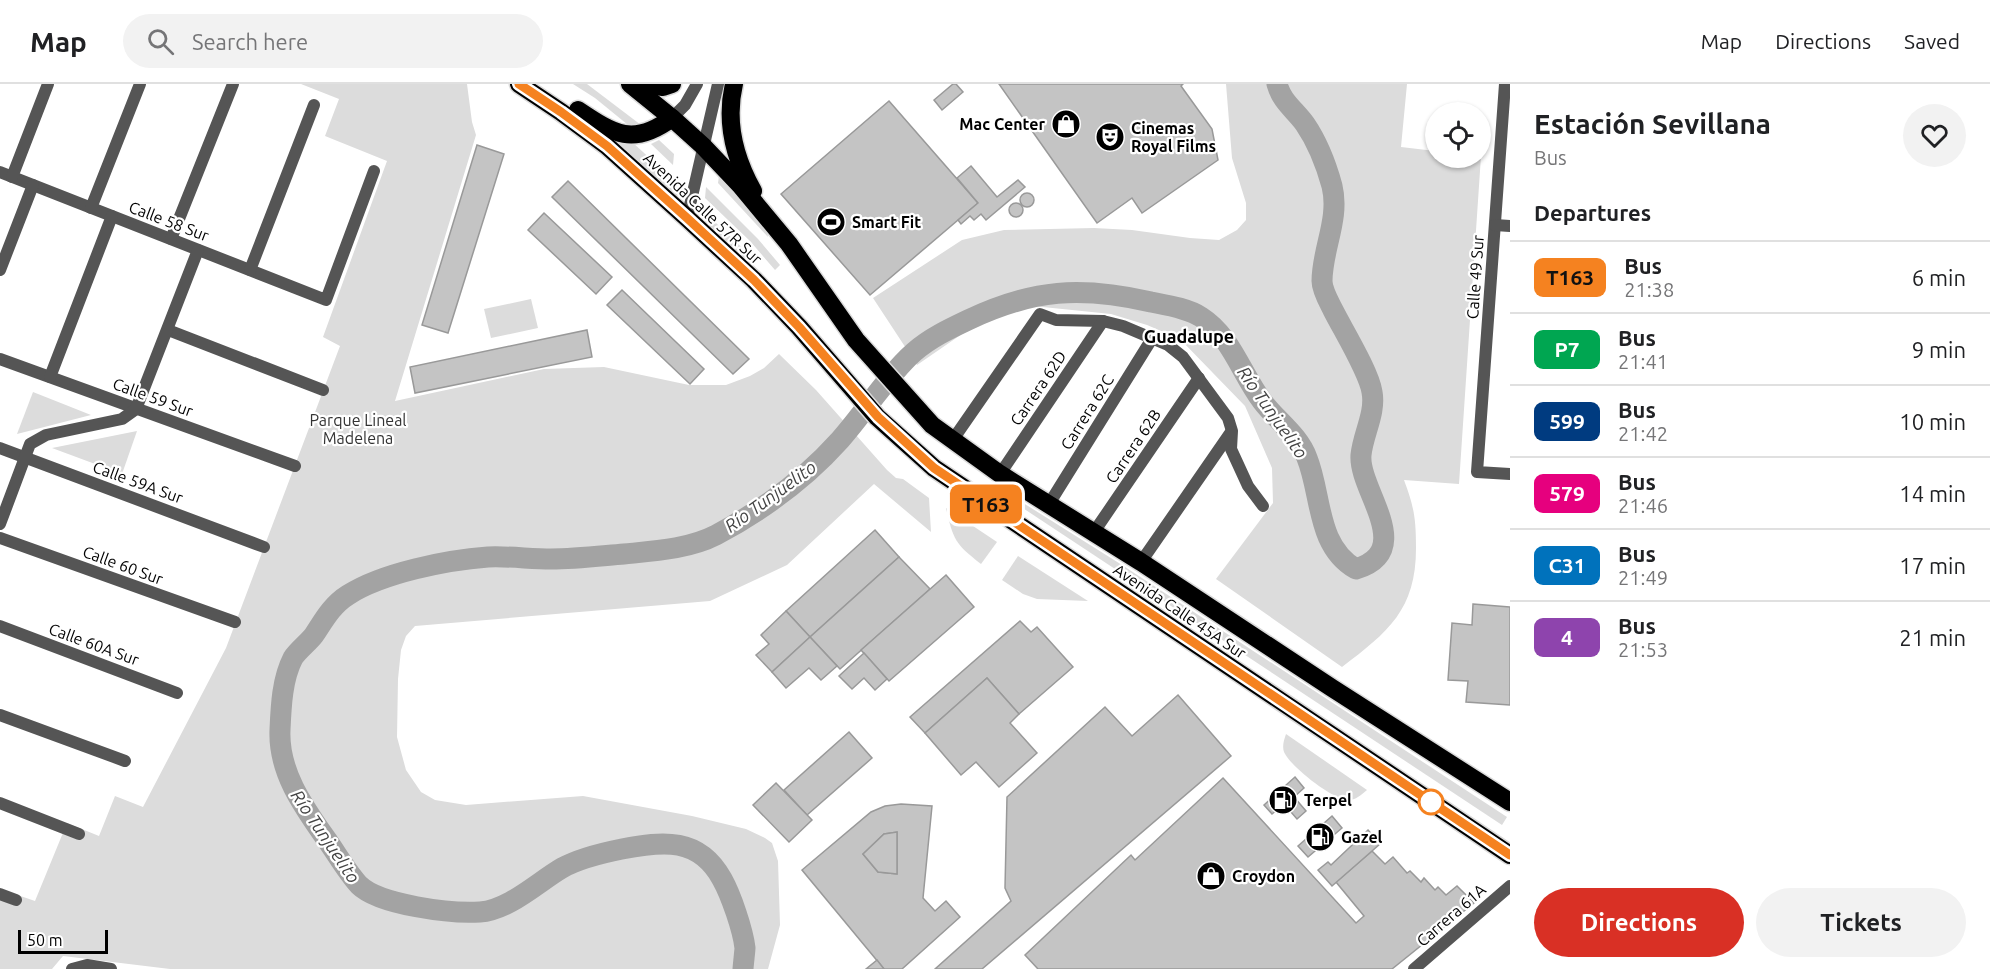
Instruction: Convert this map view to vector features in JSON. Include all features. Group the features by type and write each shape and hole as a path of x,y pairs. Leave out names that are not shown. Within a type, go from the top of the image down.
{"highway":[{"name":"Avenida Calle 57R Sur","path":"519,84 607,146 687,218 777,305 844,380"},
{"path":"538,84 607,129 625,135 648,133 672,118"},
{"name":"Avenida Calle 57R Sur","path":"630,84 703,146 765,213 866,353"},
{"path":"643,84 663,87 672,84"},
{"path":"734,84 730,118 734,145 746,178 765,213"},
{"name":"Avenida Calle 45A Sur","path":"866,353 932,425 952,441 1510,802"},
{"name":"Avenida Calle 45A Sur","path":"844,380 878,417 934,468 1510,855"}],"street":[{"path":"6,175 48,84"},
{"path":"91,208 140,84"},
{"path":"171,239 233,84"},
{"path":"672,118 685,105 697,84"},
{"path":"687,218 718,84"},
{"name":"Calle 49 Sur","path":"1505,84 1478,472 1510,474"},
{"path":"250,270 314,105"},
{"name":"Calle 58 Sur","path":"6,175 326,300 374,171"},
{"path":"0,270 33,185"},
{"path":"50,377 112,216"},
{"path":"1495,225 1510,226"},
{"path":"0,524 30,444 37,439 61,431 122,419 136,409 198,250"},
{"path":"952,441 1040,314 1056,320 1103,321 1137,330 1168,345 1183,357 1228,418 1232,431 1231,449 1248,486 1263,506"},
{"name":"Carrera 62D","path":"1000,474 1103,321"},
{"path":"168,330 323,390"},
{"name":"Carrera 62C","path":"1049,504 1153,338"},
{"name":"Calle 59 Sur","path":"0,360 295,466"},
{"name":"Carrera 62B","path":"1094,532 1199,378"},
{"path":"1141,562 1232,431"},
{"name":"Calle 59A Sur","path":"0,448 264,547"},
{"name":"Calle 60 Sur","path":"0,538 235,622"},
{"name":"Calle 60A Sur","path":"0,626 177,693"},
{"path":"0,715 125,761"},
{"path":"0,803 79,834"},
{"name":"Carrera 61A","path":"1414,969 1510,886"},
{"path":"0,894 16,900"},
{"path":"72,969 87,965 111,969"}],"green space":[{"name":"Parque Lineal Madelena","path":"301,84 467,84 476,135 395,401 544,369 604,367 689,385 726,385 764,368 779,354 816,390 887,470 929,498 931,532 874,484 787,565 710,601 415,626 406,636 401,650 397,737 406,770 421,792 435,800 466,805 583,796 692,816 746,829 772,843 778,861 780,925 768,969 170,969 63,956 52,969 0,969 0,889 35,901 67,823 99,836 115,796 143,807 226,648 340,346 323,337 387,161 325,136 339,99"},
{"path":"573,84 587,84 641,125 633,129 595,98"},
{"path":"1226,84 1407,84 1401,147 1425,150 1425,168 1480,168 1459,484 1404,480 1414,513 1416,529 1415,569 1411,588 1405,604 1386,630 1342,667 1216,579 1273,503 1272,468 1245,406 1180,339 1147,325 1111,314 1033,306 999,316 962,334 917,365 873,298 962,240 1004,230 1094,228 1219,240 1237,230 1246,220 1246,203 1232,158"},
{"path":"608,135 632,142 677,183 678,200"},
{"path":"659,140 674,154 673,165 651,144"},
{"path":"719,176 766,226 768,237 718,183"},
{"path":"706,187 758,239 780,265 775,270 750,241 705,198"},
{"path":"699,207 751,256 747,266 701,221"},
{"path":"531,299 538,328 491,338 484,309"},
{"path":"33,392 91,415 17,434"},
{"path":"137,431 122,474 52,448"},
{"path":"993,484 1122,565 1507,817 1502,825 991,487"},
{"path":"946,508 997,542 981,564 956,540"},
{"path":"1018,556 1088,601 1037,599 1023,594 1002,580"},
{"path":"1286,734 1367,790 1355,799 1346,800 1321,788 1302,773 1284,752"}],"building":[{"path":"956,84 963,92 942,110 934,100"},
{"path":"999,84 1183,84 1181,86 1212,129 1218,160 1142,213 1132,198 1097,223"},
{"path":"889,101 978,203 870,295 781,194"},
{"path":"477,145 504,154 448,333 422,325"},
{"path":"971,166 997,197 1018,180 1025,187 986,220 981,214 974,220 970,216 961,224 958,220 978,203 957,178"},
{"path":"568,181 749,359 733,374 552,197"},
{"path":"1027,193 1032,195 1034,200 1032,205 1027,207 1022,205 1020,200 1022,195"},
{"path":"1016,203 1021,205 1023,210 1021,215 1016,217 1011,215 1009,210 1011,205"},
{"path":"544,213 612,277 596,294 528,230"},
{"path":"622,290 704,369 690,384 607,305"},
{"path":"587,330 592,357 415,393 410,367"},
{"path":"875,530 899,557 810,637 786,611"},
{"path":"899,557 930,589 840,669 810,637"},
{"path":"946,575 974,607 889,681 861,650"},
{"path":"1473,604 1510,607 1510,705 1466,702 1468,681 1448,680 1452,623 1472,625"},
{"path":"786,611 810,637 772,672 756,655 769,644 761,635"},
{"path":"1020,621 1031,632 1037,627 1073,667 1019,714 987,678 925,733 910,717"},
{"path":"810,637 837,666 821,680 809,668 786,688 772,672"},
{"path":"864,653 887,679 875,690 864,678 852,689 839,676"},
{"path":"987,678 1019,714 1010,723 1037,753 999,787 976,762 961,775 925,733"},
{"path":"1178,695 1231,756 982,969 935,969 1011,901 1005,888 1007,797 1105,707 1132,736"},
{"path":"849,732 872,758 807,815 784,790"},
{"name":"Terpel","path":"1295,777 1304,788 1294,797 1306,811 1297,819 1284,804 1272,814 1264,805"},
{"name":"Croydon","path":"1223,778 1356,923 1364,916 1336,882 1372,851 1385,864 1393,857 1407,873 1410,871 1421,882 1424,878 1435,890 1438,887 1446,895 1457,886 1474,903 1392,969 1038,969 1025,955 1131,855 1135,860"},
{"path":"776,783 812,820 789,842 753,805"},
{"path":"901,804 932,806 923,898 935,911 946,901 960,917 902,969 884,969 802,870 871,812 885,806","holes":["897,832 897,874 878,872 863,854 884,834"]},
{"name":"Gazel","path":"1332,816 1342,828 1308,857 1298,846"},
{"path":"1368,830 1380,844 1332,886 1318,870 1328,862 1331,865"},
{"path":"897,832 897,874 878,872 863,854 884,834"},
{"path":"877,960 884,969 866,969"}],"waterway":[{"name":"Río Tunjuelito","path":"743,969 745,948 742,932 733,903 722,879 713,865 702,855 679,845 637,846 607,852 569,864 512,901 480,912 416,907 369,892 351,875 302,804 283,761 280,730 282,703 286,675 293,658 342,599 362,587 396,574 454,561 488,557 543,559 588,557 659,550 706,540 750,515 813,468 840,440 895,372 927,342 992,310 1036,296 1058,293 1102,294 1163,304 1189,311 1211,325 1228,345 1262,401 1299,442 1312,472 1322,519 1334,547 1343,559 1356,569 1374,560 1382,548 1384,534 1362,469 1361,455 1371,416 1372,392 1361,363 1322,285 1334,210 1332,186 1314,139 1305,124 1285,101 1277,84"}],"bus line":[{"name":"T163","path":"519,84 607,146 687,218 754,280 799,327 878,417 934,468 1510,855"}],"place":[{"name":"Mac Center","path":"1066,124"},
{"name":"Cinemas Royal Films","path":"1110,137"},
{"name":"Smart Fit","path":"831,222"},
{"name":"Terpel","path":"1283,800"},
{"name":"Gazel","path":"1320,837"},
{"name":"Croydon","path":"1211,876"}],"district":[{"name":"Guadalupe","path":"1189,336"}]}
